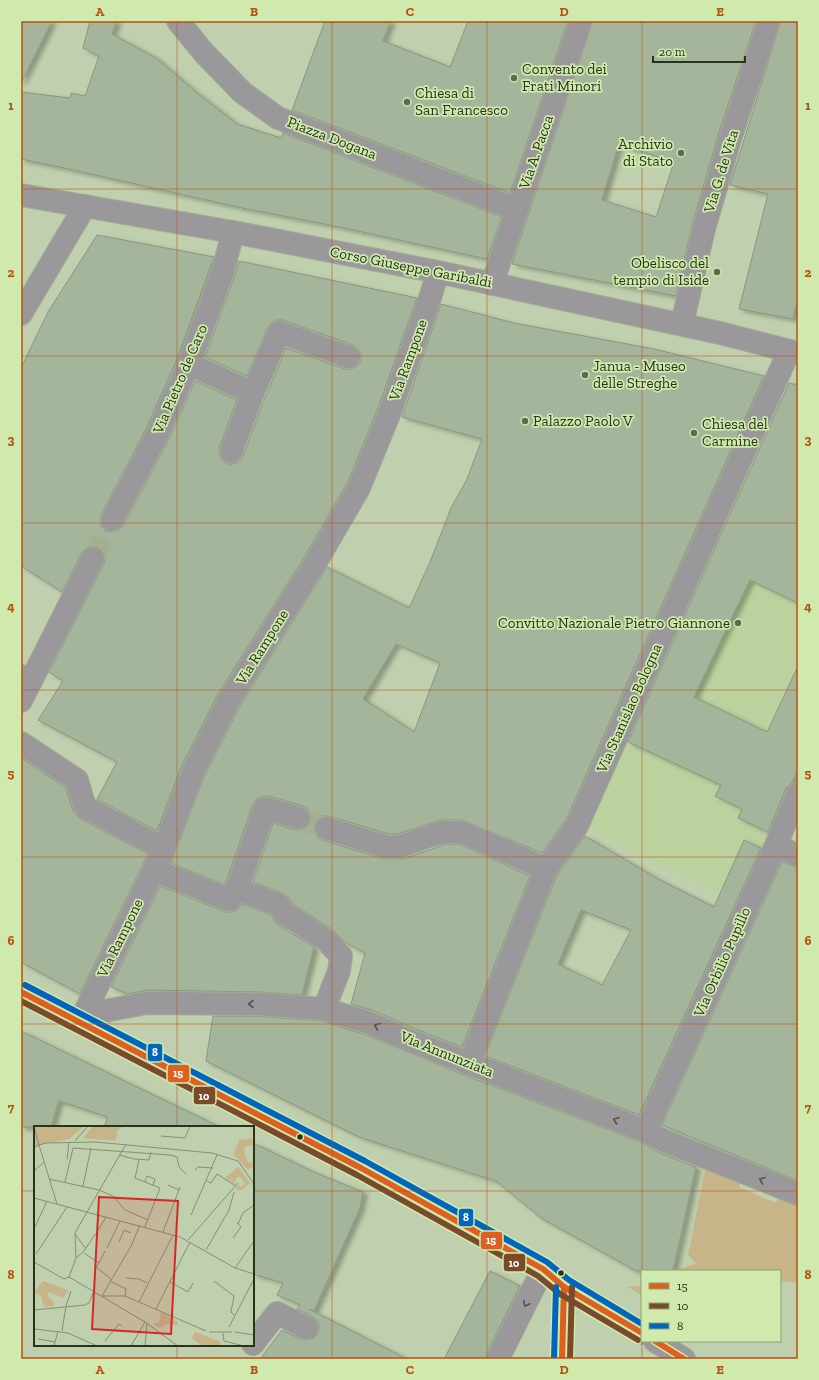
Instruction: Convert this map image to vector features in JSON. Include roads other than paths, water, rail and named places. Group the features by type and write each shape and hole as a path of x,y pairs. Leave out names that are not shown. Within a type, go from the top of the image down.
{"street":[{"name":"Piazza Dogana","path":"178,21 204,53 243,93 278,118 516,209"},
{"name":"Via A. Pacca","path":"492,284 516,209 581,21"},
{"name":"Via G. de Vita","path":"682,324 704,229 731,136 769,21"},
{"name":"Corso Giuseppe Garibaldi","path":"21,195 233,232 438,272 682,324 794,352"},
{"path":"21,314 85,206"},
{"name":"Via Pietro de Caro","path":"112,520 156,437 189,364 223,271 233,232"},
{"name":"Via Rampone","path":"80,1022 154,870 194,770 229,700 316,562 359,488 390,412 438,272"},
{"path":"231,452 253,393 279,332 349,357"},
{"name":"Via Stanislao Bologna","path":"469,1064 546,869 577,826 794,352"},
{"path":"189,364 253,393"},
{"path":"21,701 26,678 93,558"},
{"path":"21,743 78,780 86,807 164,848"},
{"name":"Via Orbilio Pupillo","path":"646,1131 776,845 798,793"},
{"path":"154,870 230,900 237,890 265,808 299,818"},
{"path":"326,828 386,846 399,847 444,832 462,832 546,869"},
{"path":"776,845 798,856"},
{"path":"237,890 279,905 284,912 326,940 341,956 339,971 324,1009"},
{"path":"21,992 361,1168 543,1269 564,1287 641,1332"},
{"name":"Via Annunziata","path":"80,1022 109,1010 147,1003 258,1004 324,1009 367,1022 469,1064 646,1131 666,1141 798,1194"},
{"path":"498,1359 543,1269"},
{"path":"562,1359 564,1287"},
{"path":"254,1343 277,1313 307,1328"},
{"path":"657,1342 684,1359"},
{"path":"241,1359 251,1346"}],"tunnel":[{"path":"93,558 112,520"},
{"path":"299,818 326,828"}],"place":[{"name":"Convento dei Frati Minori","path":"514,78"},
{"name":"Chiesa di San Francesco","path":"407,102"},
{"name":"Archivio di Stato","path":"681,153"},
{"name":"Obelisco del tempio di Iside","path":"717,272"},
{"name":"Janua - Museo delle Streghe","path":"585,375"},
{"name":"Palazzo Paolo V","path":"525,421"},
{"name":"Chiesa del Carmine","path":"694,433"},
{"name":"Convitto Nazionale Pietro Giannone","path":"738,623"}]}
